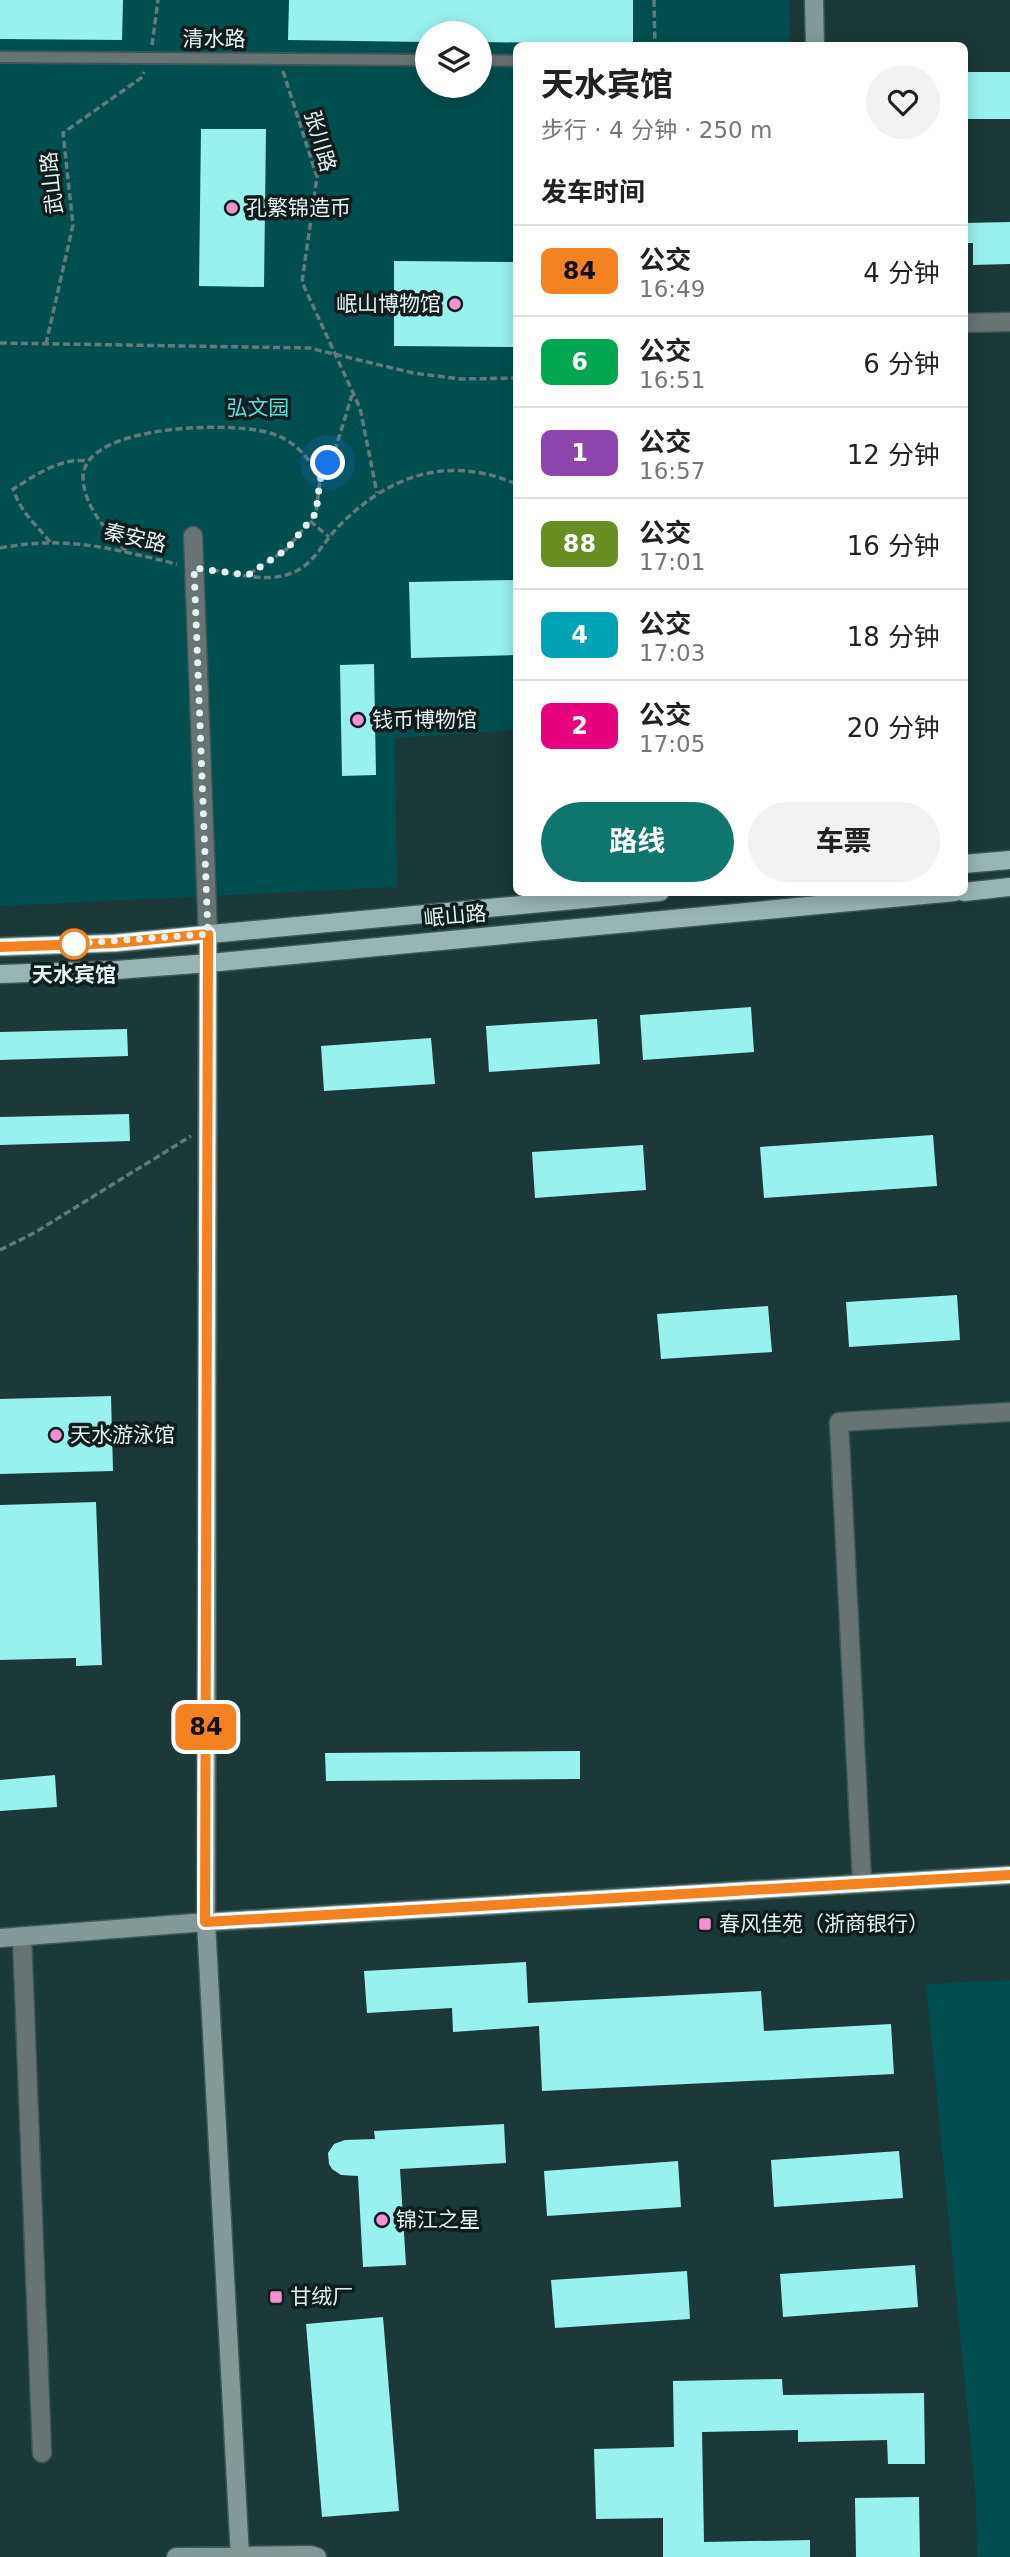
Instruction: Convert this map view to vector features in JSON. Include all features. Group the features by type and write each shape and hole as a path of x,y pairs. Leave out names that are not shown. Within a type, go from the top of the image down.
{"main road":[{"path":"814,0 815,42"},
{"path":"968,864 1010,860"},
{"path":"968,892 1010,887"},
{"name":"岷山路","path":"0,947 115,943 617,896"},
{"name":"岷山路","path":"0,974 116,970 209,962 830,898 872,896"},
{"path":"208,934 205,1922 240,2556"},
{"path":"0,1938 205,1922 1010,1875"},
{"path":"176,2557 317,2557"}],"street":[{"path":"968,323 1010,322"},
{"path":"193,536 208,934"},
{"path":"862,1883 839,1422 1010,1412"},
{"path":"22,1936 42,2453"}],"lane":[{"name":"清水路","path":"0,57 415,60"},
{"path":"492,60 513,61"}],"path":[{"path":"151,58 158,0"},
{"path":"654,0 655,42"},
{"name":"武山路","path":"46,344 73,225 63,133 141,78 151,58"},
{"name":"张川路","path":"278,59 317,177 302,282 360,408 377,493"},
{"path":"0,343 310,348 414,373 461,379 513,378"},
{"path":"248,575 287,549 316,513 320,480 336,447 353,393"},
{"path":"127,552 108,532 92,507 83,477 88,461 105,447 155,432 180,428 230,427 268,432 290,442 308,459 320,480"},
{"path":"50,542 34,521 21,510 13,489 40,472 74,459 88,461"},
{"name":"秦安路","path":"0,548 50,542 90,543 194,568 270,578 301,569 356,510 377,493 410,477 445,470 484,473 513,483"},
{"path":"310,521 329,537"},
{"path":"0,1250 34,1233 208,1125"}],"green space":[{"name":"弘文园","path":"0,0 789,0 790,42 513,42 513,730 395,738 397,887 0,906"},
{"path":"1010,1980 1010,2557 977,2557 976,2499 926,1984"}],"building":[{"path":"0,0 123,0 122,40 0,39"},
{"path":"289,0 633,0 633,42 492,42 492,21 415,21 415,42 288,40"},
{"path":"968,72 1010,72 1010,119 968,119"},
{"name":"孔繁锦造币","path":"201,129 266,129 264,287 199,286"},
{"path":"1010,222 1010,264 973,265 973,243 968,243 968,223"},
{"name":"岷山博物馆","path":"394,261 513,262 513,347 394,346"},
{"path":"513,580 513,655 411,658 409,582"},
{"name":"钱币博物馆","path":"374,664 376,775 342,776 340,665"},
{"path":"751,1007 754,1052 643,1060 640,1015"},
{"path":"597,1019 600,1064 489,1072 486,1026"},
{"path":"127,1029 128,1056 0,1060 0,1032"},
{"path":"431,1038 435,1084 324,1091 321,1046"},
{"path":"129,1114 130,1141 0,1145 0,1117"},
{"path":"933,1135 937,1186 764,1198 760,1147"},
{"path":"643,1145 646,1190 535,1198 532,1152"},
{"path":"957,1295 960,1340 849,1347 846,1302"},
{"path":"768,1306 772,1352 661,1359 657,1314"},
{"name":"天水游泳馆","path":"111,1396 113,1471 0,1474 0,1399"},
{"path":"96,1502 102,1665 76,1666 76,1658 0,1660 0,1505"},
{"path":"580,1751 580,1779 326,1781 325,1753"},
{"path":"55,1775 57,1807 0,1811 0,1780"},
{"path":"526,1962 528,2003 761,1991 764,2031 891,2024 894,2074 542,2091 539,2026 453,2032 452,2008 367,2013 364,1971"},
{"name":"锦江之星","path":"504,2124 506,2163 400,2169 406,2265 363,2267 358,2176 341,2175 332,2169 328,2153 334,2144 345,2140 375,2139 374,2131"},
{"path":"899,2151 903,2198 774,2207 771,2160"},
{"path":"678,2161 681,2207 547,2216 544,2171"},
{"path":"915,2265 918,2307 783,2317 780,2274"},
{"path":"687,2271 690,2319 555,2328 551,2280"},
{"path":"383,2317 399,2511 322,2517 306,2324"},
{"path":"782,2379 783,2395 924,2393 925,2464 888,2464 887,2440 798,2442 798,2430 702,2432 704,2542 810,2540 810,2557 663,2557 663,2518 596,2519 594,2449 674,2447 673,2381"},
{"path":"919,2497 920,2557 856,2557 855,2498"}],"bus line":[{"name":"84","path":"0,947 115,943 208,934 205,1922 1010,1875"}],"place":[{"name":"孔繁锦造币","path":"232,208"},
{"name":"岷山博物馆","path":"455,304"},
{"name":"钱币博物馆","path":"358,720"},
{"name":"天水宾馆","path":"74,944"},
{"name":"天水游泳馆","path":"56,1435"},
{"name":"春风佳苑（浙商银行）","path":"705,1924"},
{"name":"锦江之星","path":"382,2220"},
{"name":"甘绒厂","path":"276,2297"}],"route":[{"path":"74,944 69,944 115,943 208,934 194,568 248,575 287,549 316,513 320,480 328,463"}]}
